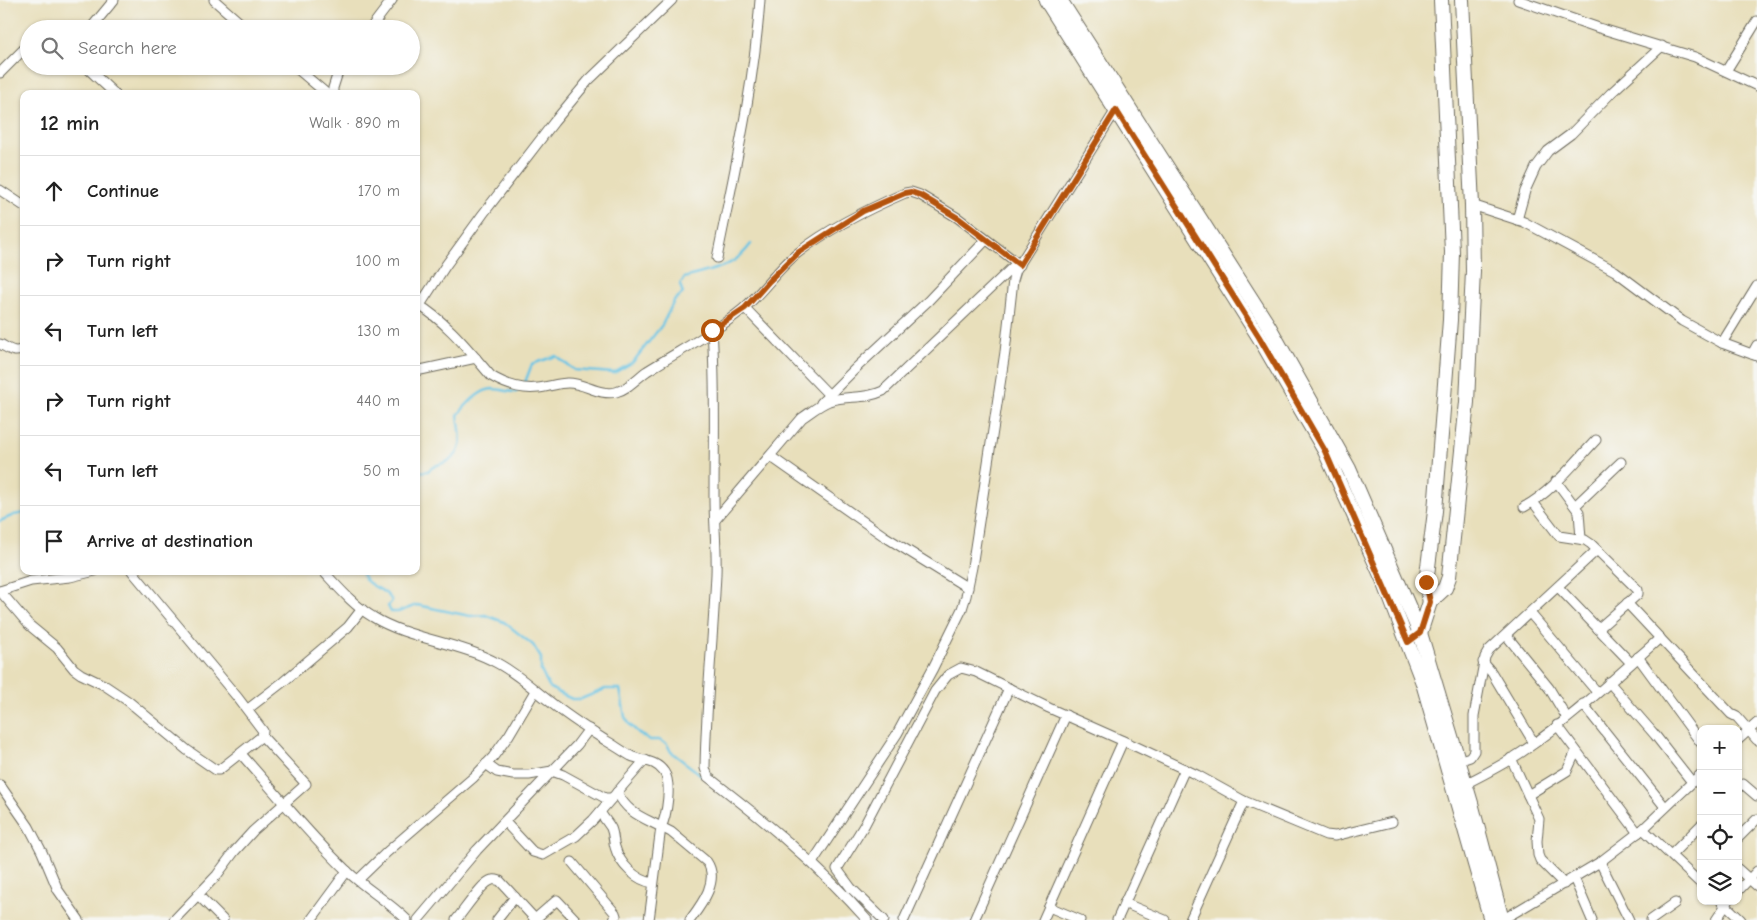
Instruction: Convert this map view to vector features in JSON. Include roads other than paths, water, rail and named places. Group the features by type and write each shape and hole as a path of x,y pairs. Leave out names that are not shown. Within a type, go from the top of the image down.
{"main road":[{"path":"1046,0 1259,337 1325,451 1381,576 1408,642 1465,804 1502,920"},
{"path":"1060,0 1268,325 1349,469 1420,633 1465,784 1465,804 1491,920"},
{"path":"1430,602 1426,582 1435,511 1450,320 1452,252 1441,0"},
{"path":"1408,642 1420,633 1430,602 1445,588 1450,577 1467,402 1473,271 1472,205 1462,0"}],"street":[{"path":"97,20 114,0"},
{"path":"214,0 237,20"},
{"path":"377,20 392,0"},
{"path":"420,301 472,228 560,115 588,82 672,0"},
{"path":"717,258 753,70 760,0"},
{"path":"1518,0 1599,28 1695,57 1757,86"},
{"path":"1726,71 1757,21"},
{"path":"1517,220 1536,167 1548,151 1571,134 1611,93 1662,46"},
{"path":"0,73 20,53"},
{"path":"95,75 111,90"},
{"path":"305,75 322,90"},
{"path":"333,90 337,75"},
{"path":"817,407 830,401 871,397 883,391 1018,264 1116,110"},
{"path":"0,190 20,203"},
{"path":"420,305 440,319 456,334 491,376 513,386 525,388 570,383 604,393 625,389 643,374 745,308 799,252 863,211 905,193 911,192 920,195 958,218 1018,264"},
{"path":"1472,205 1524,222 1615,271 1664,309 1722,343 1754,355 1757,345"},
{"path":"716,519 802,418 817,407 928,301 986,240"},
{"path":"812,863 897,734 955,626 966,596 1005,352 1013,280 1018,264"},
{"path":"1722,343 1757,286"},
{"path":"745,308 829,395"},
{"path":"712,330 715,373 716,573 706,717 706,774 831,880 867,920"},
{"path":"0,344 13,351 20,351"},
{"path":"420,370 476,358"},
{"path":"1524,507 1533,502 1556,481 1596,440"},
{"path":"770,456 884,536 968,588"},
{"path":"1575,506 1621,462"},
{"path":"1556,481 1579,512 1581,539"},
{"path":"1533,502 1559,536 1581,539 1590,544 1638,590 1638,594 1598,628"},
{"path":"1458,761 1470,757 1474,751 1474,716 1483,662 1489,650 1597,550"},
{"path":"78,575 31,581 0,591 29,625 57,648 74,669 104,685 128,701 187,750 216,770 223,768 262,736 263,731 248,709 135,575"},
{"path":"326,575 373,617 400,629 473,652 489,659 513,672 535,691 589,730 632,756 655,764 665,772 668,781 666,811 661,827 648,920"},
{"path":"1558,587 1598,628 1634,660 1697,738"},
{"path":"1627,603 1730,714 1737,717 1757,740"},
{"path":"248,709 348,627 362,609"},
{"path":"1530,613 1597,692"},
{"path":"1506,635 1549,688 1567,718"},
{"path":"1465,784 1512,758 1534,743 1567,718 1660,638"},
{"path":"1483,662 1534,743"},
{"path":"884,920 851,888 837,869 865,824 941,682 954,670 961,668 976,672 1066,716 1185,770 1244,801 1326,835 1335,836 1392,822"},
{"path":"1609,682 1655,735 1692,782"},
{"path":"904,920 1009,688"},
{"path":"358,880 387,852 457,793 486,764 509,735 535,691"},
{"path":"1583,704 1666,807"},
{"path":"974,920 1066,716"},
{"path":"1742,736 1757,723"},
{"path":"1557,725 1640,831 1697,878"},
{"path":"418,920 477,850 589,730"},
{"path":"174,920 253,831 306,784 262,736"},
{"path":"1044,920 1123,741"},
{"path":"1528,795 1567,771 1576,751"},
{"path":"241,754 347,871 407,920"},
{"path":"1512,758 1539,819 1537,841 1540,860 1564,884"},
{"path":"505,822 533,852 543,855 576,836 600,812 645,760"},
{"path":"486,764 497,772 513,775 529,775 552,771 563,775 605,798 614,796 621,800 631,812 672,832 710,866 712,876 703,903 690,920"},
{"path":"1117,920 1185,770"},
{"path":"1502,920 1600,862 1640,831 1697,778"},
{"path":"0,785 29,827 58,890 79,920"},
{"path":"1742,785 1757,796"},
{"path":"1190,920 1244,801"},
{"path":"600,812 611,829 615,848 628,868 636,877 653,883"},
{"path":"1742,834 1757,819"},
{"path":"1671,856 1697,829"},
{"path":"572,862 616,914 614,920"},
{"path":"1600,862 1629,920"},
{"path":"311,920 347,871"},
{"path":"1742,887 1757,871"},
{"path":"1742,873 1757,886"},
{"path":"1574,878 1592,920"},
{"path":"456,920 484,886 490,880 496,879 500,881 535,920 557,900 576,920"},
{"path":"198,895 222,920"},
{"path":"497,920 514,897"},
{"path":"1124,903 1165,920"},
{"path":"1651,920 1675,903"},
{"path":"1716,920 1724,905"},
{"path":"1728,905 1741,920"},
{"path":"1049,906 1080,920"}],"waterway":[{"path":"524,385 532,364 556,356 574,370 614,373 633,362 662,325 674,301 683,293 680,285 684,278 729,264 744,253 751,244"},
{"path":"420,472 428,471 434,466 446,462 457,453 461,442 458,415 473,399 487,390 516,392 518,390"},
{"path":"0,521 20,514"},
{"path":"363,575 367,581 389,596 392,601 388,606 391,612 398,612 417,605 470,616 485,615 504,622 533,645 541,658 541,671 549,687 572,699 581,699 605,689 620,689 625,717 630,725 650,740 659,740 667,744 671,752 704,777"},
{"path":"800,858 860,920"}]}
